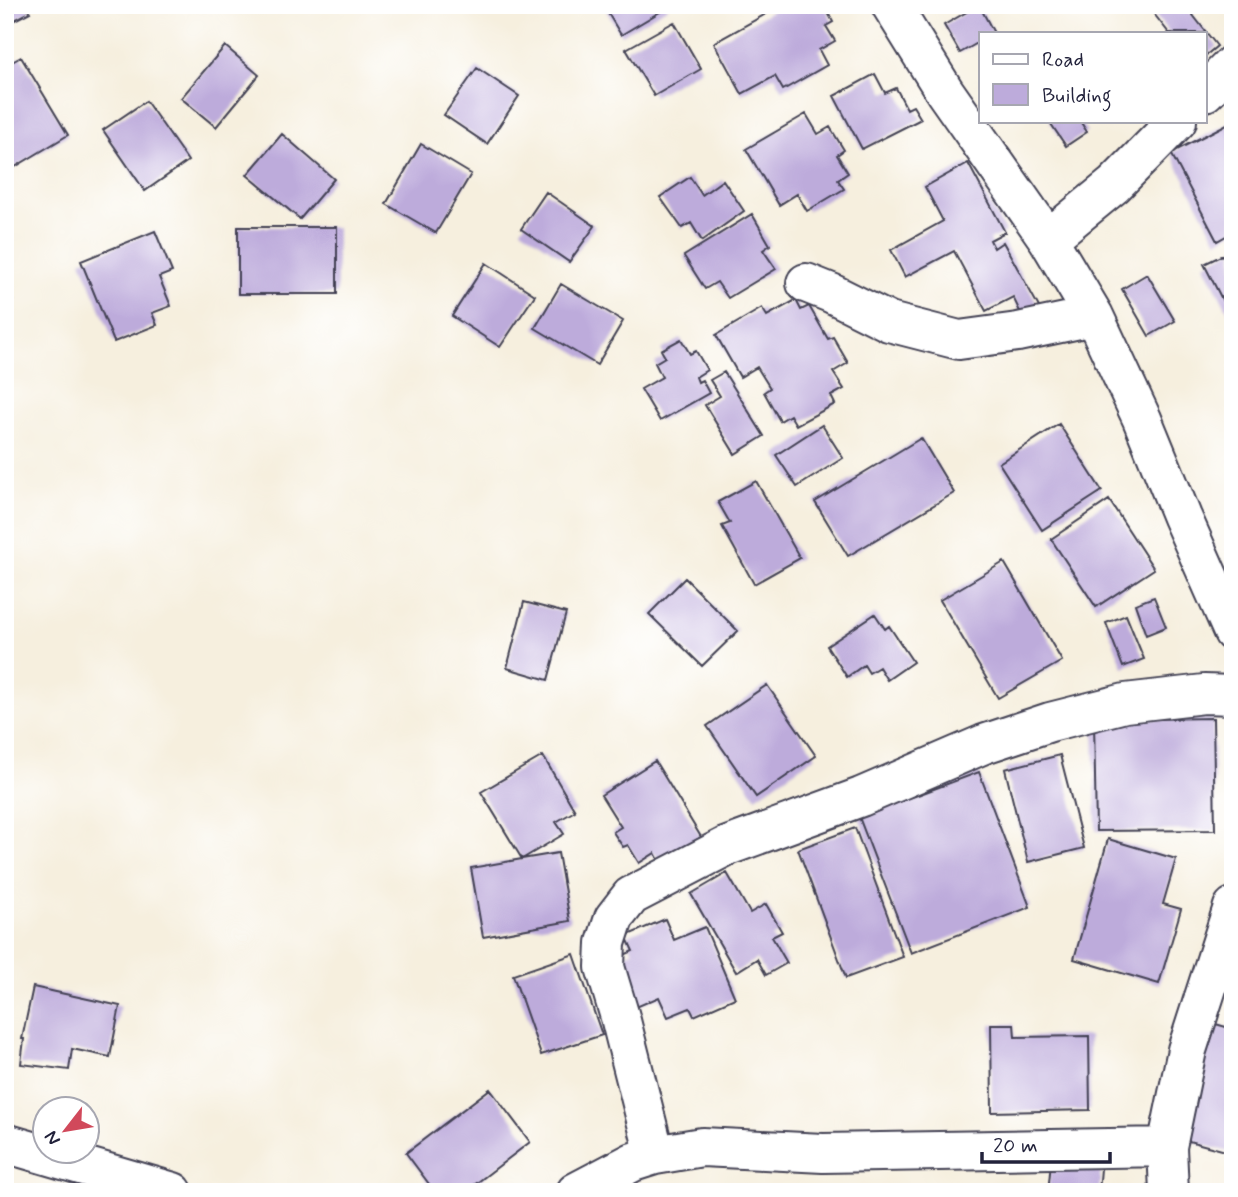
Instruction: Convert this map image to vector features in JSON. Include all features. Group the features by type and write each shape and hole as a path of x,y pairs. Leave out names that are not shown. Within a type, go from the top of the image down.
{"street":[{"path":"891,5 945,92 1048,239 1094,316 1142,419 1233,632"},
{"path":"1206,91 1233,64"},
{"path":"1048,239 1114,185 1176,122"},
{"path":"806,283 890,322 959,340 1094,316"},
{"path":"655,1155 605,967 606,943 614,919 631,896 725,847 861,797 984,744 1051,722 1125,703 1204,694 1233,695"},
{"path":"1169,1192 1167,1147 1187,1050 1233,907"},
{"path":"5,1143 173,1192"},
{"path":"576,1192 633,1162 655,1155 702,1147 823,1153 1167,1147"}],"building":[{"path":"5,5 26,5 30,12 5,25"},
{"path":"603,5 667,5 668,7 621,35"},
{"path":"782,5 824,5 833,22 826,26 835,41 819,50 827,65 783,90 775,76 742,94 714,43"},
{"path":"979,5 993,32 979,32 979,42 960,53 944,25"},
{"path":"1147,5 1185,5 1217,46 1206,55 1206,32 1168,32"},
{"path":"674,22 701,69 654,96 626,49"},
{"path":"225,46 259,75 216,127 181,98"},
{"path":"21,57 68,135 5,173 5,66"},
{"path":"477,68 519,96 487,144 444,115"},
{"path":"875,74 885,93 896,88 907,109 913,106 921,119 862,149 834,96"},
{"path":"146,101 188,161 145,191 103,130"},
{"path":"806,114 818,134 830,127 844,150 837,155 848,173 838,180 844,189 807,211 797,194 779,205 746,149"},
{"path":"1233,121 1233,232 1217,241 1171,153"},
{"path":"1050,122 1081,122 1087,132 1066,146"},
{"path":"282,134 334,179 300,219 247,175"},
{"path":"421,144 471,174 436,233 386,204"},
{"path":"968,163 1005,232 990,240 994,248 1003,242 1040,309 1023,318 1013,297 986,311 954,251 905,277 891,250 943,221 925,187"},
{"path":"690,177 702,195 723,180 744,211 702,241 691,223 682,228 660,197"},
{"path":"546,192 595,226 569,262 521,229"},
{"path":"752,214 770,245 763,250 776,269 728,298 717,282 705,289 684,256"},
{"path":"238,227 337,227 337,294 238,294"},
{"path":"155,231 172,272 159,277 171,306 152,313 157,325 114,342 81,261"},
{"path":"1233,250 1233,321 1204,264"},
{"path":"486,263 535,295 500,347 452,316"},
{"path":"5,271 13,300 5,302"},
{"path":"1147,274 1175,321 1149,336 1122,289"},
{"path":"561,284 623,321 597,365 535,328"},
{"path":"796,300 801,310 809,306 828,339 833,337 848,363 833,372 844,389 831,396 835,404 796,425 790,415 780,421 764,392 770,388 757,367 740,377 716,335 762,308 767,316"},
{"path":"681,339 690,354 696,351 707,370 696,377 698,382 702,380 709,393 660,421 641,389 662,377 655,363 665,357 661,350"},
{"path":"724,372 764,436 735,454 705,405 720,396 710,380"},
{"path":"1059,424 1102,491 1042,530 999,463"},
{"path":"822,425 843,458 797,487 776,455"},
{"path":"921,438 954,493 848,556 815,502"},
{"path":"756,481 800,558 754,584 722,526 730,523 718,502"},
{"path":"1109,500 1154,569 1096,607 1051,539"},
{"path":"1004,562 1062,661 998,698 940,600"},
{"path":"685,578 738,631 702,666 649,614"},
{"path":"1154,597 1166,627 1146,635 1135,604"},
{"path":"524,602 566,613 548,680 507,668"},
{"path":"875,614 885,629 889,626 913,662 887,680 879,667 869,673 864,665 847,677 827,646"},
{"path":"1126,615 1144,659 1123,667 1106,623"},
{"path":"767,685 816,756 756,797 707,726"},
{"path":"1213,718 1215,830 1096,831 1094,720"},
{"path":"1060,755 1084,848 1028,862 1005,769"},
{"path":"543,756 575,811 556,822 564,834 522,859 481,792"},
{"path":"655,761 701,837 660,862 655,853 639,863 628,845 623,847 613,832 621,827 601,795"},
{"path":"979,772 1030,907 911,953 859,817"},
{"path":"855,828 903,957 846,978 798,849"},
{"path":"1108,839 1176,859 1163,904 1181,909 1159,984 1074,959"},
{"path":"558,853 570,921 483,937 471,868"},
{"path":"727,873 750,913 766,904 782,932 772,937 787,963 766,975 757,959 736,972 691,894"},
{"path":"665,919 674,940 705,927 735,998 694,1016 690,1008 668,1017 659,997 634,1008 613,960 633,951 626,936"},
{"path":"574,954 602,1035 541,1055 513,975"},
{"path":"33,987 120,1006 110,1057 72,1049 69,1070 21,1064 22,1039"},
{"path":"1205,1021 1233,1029 1233,1153 1174,1137"},
{"path":"991,1024 1014,1024 1015,1037 1089,1036 1090,1110 992,1112"},
{"path":"490,1089 530,1142 465,1192 435,1192 406,1153"},
{"path":"1052,1153 1102,1157 1099,1192 1048,1192"}]}
